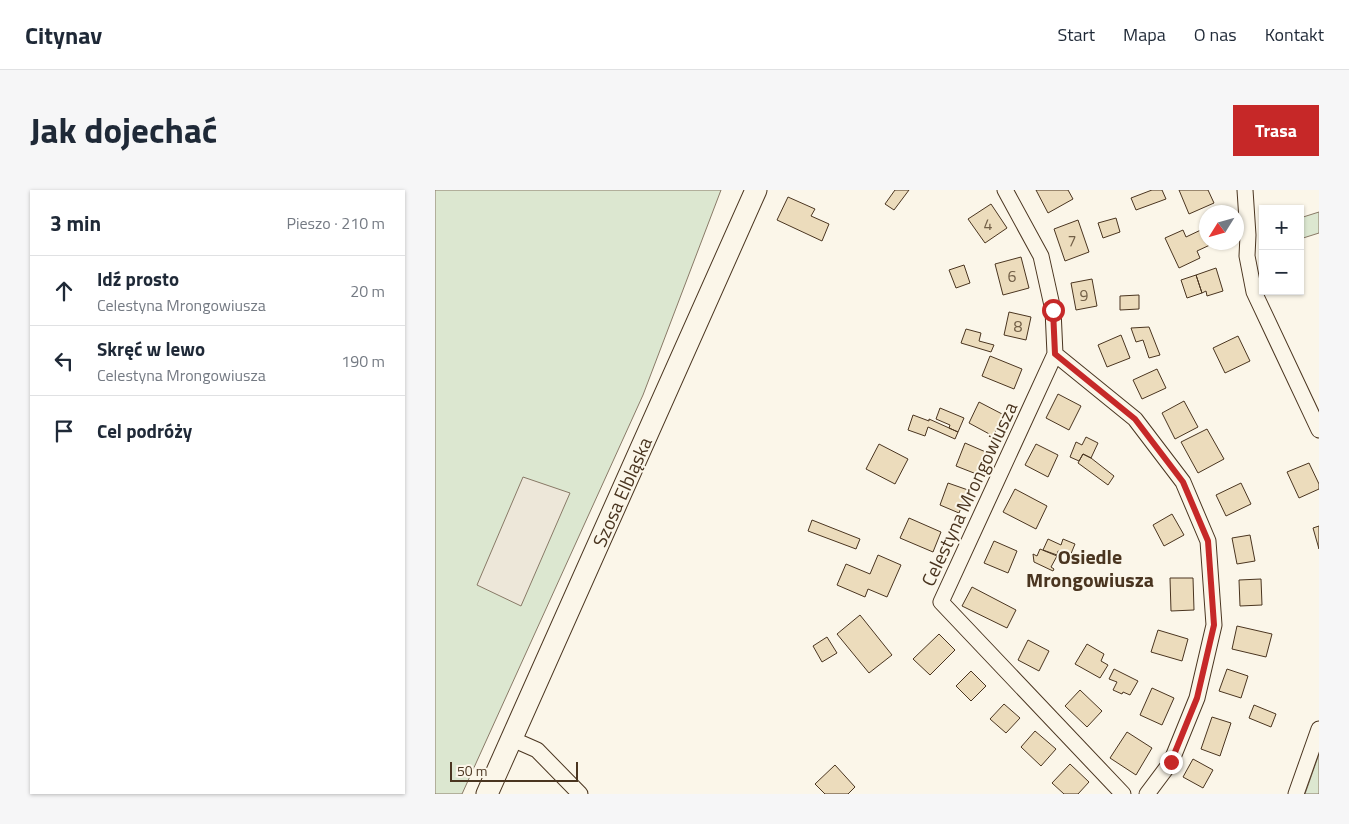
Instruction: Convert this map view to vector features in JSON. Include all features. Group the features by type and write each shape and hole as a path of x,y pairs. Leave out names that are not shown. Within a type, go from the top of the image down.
{"main road":[{"name":"Szosa Elbląska","path":"487,794 756,190"}],"street":[{"name":"Celestyna Mrongowiusza","path":"1006,190 1041,256 1053,310 1055,354 941,602 1123,794"},
{"path":"1245,190 1248,236 1247,256 1255,292 1319,430"},
{"path":"1055,354 1135,419 1183,482 1208,541 1214,625 1197,698 1171,762 1147,794"},
{"path":"1296,794 1319,729"},
{"path":"512,739 537,750 580,794"}],"green space":[{"path":"435,190 721,190 643,395 462,794 435,794"},
{"path":"1319,212 1319,233 1304,238 1304,217"},
{"path":"1319,754 1319,794 1305,794"}],"shaded area":[{"path":"523,477 570,493 521,606 477,585"}],"building":[{"path":"895,190 909,190 894,210 885,204"},
{"path":"1036,190 1068,190 1073,199 1048,213"},
{"path":"1152,190 1162,190 1166,199 1136,210 1131,198"},
{"path":"1179,190 1208,190 1214,203 1199,205 1199,210 1189,214"},
{"path":"788,197 815,209 811,216 829,224 822,241 777,220"},
{"path":"991,204 1007,228 985,243 968,219"},
{"path":"1116,218 1120,232 1103,238 1098,223"},
{"path":"1078,220 1089,252 1065,261 1054,229"},
{"path":"1183,230 1186,237 1199,231 1199,250 1197,251 1200,258 1179,268 1165,238"},
{"path":"1021,257 1029,288 1003,295 995,264"},
{"path":"964,265 970,283 956,288 949,270"},
{"path":"1216,268 1223,291 1207,296 1206,291 1202,293 1196,275"},
{"path":"1196,275 1202,293 1187,298 1181,280"},
{"path":"1092,279 1097,306 1076,310 1071,283"},
{"path":"1139,295 1139,309 1120,310 1120,296"},
{"path":"1009,312 1031,317 1026,340 1004,335"},
{"path":"1149,327 1160,355 1149,358 1143,340 1136,342 1131,328"},
{"path":"966,329 981,333 979,341 994,345 991,352 961,343"},
{"path":"1121,335 1130,358 1107,367 1098,345"},
{"path":"1238,336 1250,361 1225,373 1213,348"},
{"path":"990,356 1022,369 1014,389 982,376"},
{"path":"1157,369 1166,388 1142,399 1133,380"},
{"path":"1058,394 1081,406 1069,430 1046,418"},
{"path":"1184,401 1198,427 1175,439 1162,413"},
{"path":"979,402 1004,415 993,436 969,423"},
{"path":"940,408 964,418 958,432 949,428 950,425 936,419"},
{"path":"913,415 929,421 929,419 958,432 955,439 928,427 925,436 908,430"},
{"path":"1207,429 1224,459 1198,473 1181,442"},
{"path":"1086,437 1098,443 1091,458 1083,454 1079,461 1070,457 1076,442 1082,445"},
{"path":"965,443 988,453 979,475 956,466"},
{"path":"879,444 908,459 895,484 866,469"},
{"path":"1036,444 1058,455 1048,477 1025,465"},
{"path":"1083,454 1114,476 1108,485 1078,463"},
{"path":"1309,463 1319,484 1319,489 1299,498 1287,472"},
{"path":"948,483 968,490 959,513 940,505"},
{"path":"1241,483 1251,504 1226,516 1216,495"},
{"path":"1015,489 1047,506 1036,529 1003,512"},
{"path":"1172,514 1184,535 1164,546 1153,525"},
{"path":"909,518 941,532 933,552 900,538"},
{"path":"812,520 860,539 856,549 808,531"},
{"path":"1319,526 1319,549 1313,528"},
{"path":"1250,535 1255,561 1237,564 1232,538"},
{"path":"1048,539 1061,545 1063,539 1075,544 1070,556 1058,551 1057,555 1043,550"},
{"path":"994,541 1017,551 1008,573 984,563"},
{"path":"1040,549 1057,556 1051,567 1054,569 1053,571 1034,562 1033,554 1037,556"},
{"path":"878,555 901,565 887,597 868,589 865,597 837,585 846,564 870,574"},
{"path":"1170,578 1193,578 1194,610 1171,611"},
{"path":"1261,579 1262,605 1240,606 1239,580"},
{"path":"972,587 1016,610 1007,628 962,606"},
{"path":"860,615 892,655 869,673 837,634"},
{"path":"1237,626 1272,634 1266,657 1232,649"},
{"path":"1158,630 1188,639 1182,661 1151,652"},
{"path":"939,634 955,650 930,675 913,659"},
{"path":"827,637 837,653 822,662 813,646"},
{"path":"1028,640 1049,651 1039,671 1018,660"},
{"path":"1087,644 1104,654 1101,661 1108,665 1100,678 1075,664"},
{"path":"1114,669 1138,681 1130,695 1113,690 1117,682 1109,679"},
{"path":"1227,669 1248,676 1241,698 1219,691"},
{"path":"971,671 986,686 971,701 956,686"},
{"path":"1152,688 1174,698 1162,725 1140,715"},
{"path":"1080,690 1102,711 1087,727 1065,706"},
{"path":"1004,704 1020,718 1006,733 990,719"},
{"path":"1254,705 1276,714 1271,727 1249,718"},
{"path":"1212,717 1231,723 1220,756 1201,749"},
{"path":"1035,731 1056,749 1041,766 1021,747"},
{"path":"1127,732 1152,748 1136,775 1110,758"},
{"path":"1193,759 1213,770 1203,788 1183,777"},
{"path":"1070,764 1089,782 1078,794 1064,794 1052,783"},
{"path":"835,765 855,787 848,794 825,794 815,784"}],"district":[{"name":"Osiedle Mrongowiusza","path":"1090,568"}],"route":[{"path":"1053,310 1055,354 1135,419 1183,482 1208,541 1214,625 1197,698 1171,762"}]}
